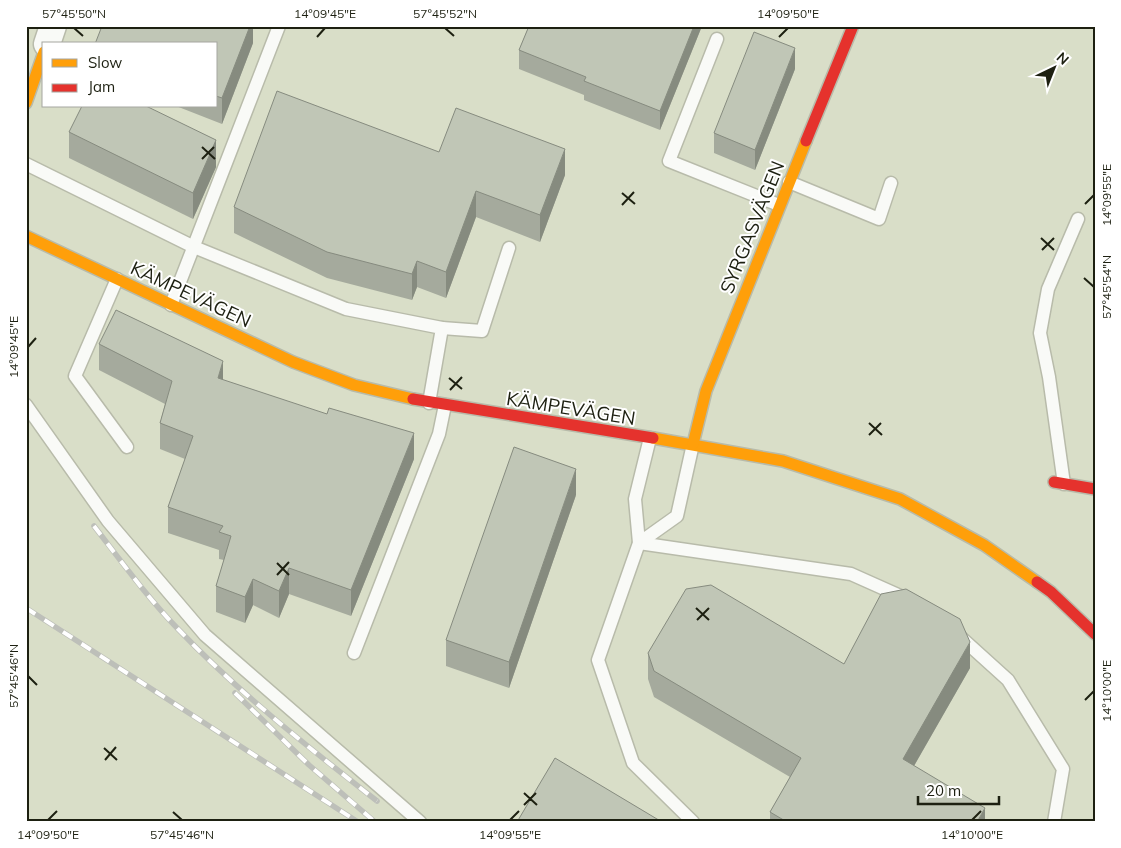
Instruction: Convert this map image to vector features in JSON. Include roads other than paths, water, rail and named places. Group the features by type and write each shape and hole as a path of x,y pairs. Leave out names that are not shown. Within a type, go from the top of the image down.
{"main road":[{"name":"SYRGASVÄGEN","path":"693,444 706,391 853,26"},
{"path":"26,103 42,58"},
{"name":"KÄMPEVÄGEN","path":"26,236 302,365 354,385 430,403 693,444 783,461 900,499 984,545 1051,592 1095,634"},
{"path":"1059,483 1095,489"}],"street":[{"path":"48,42 53,26"}],"lane":[{"path":"171,305 279,26"},
{"path":"717,39 669,160 780,205"},
{"path":"26,164 194,247 346,308 442,328 482,331 508,248"},
{"path":"789,182 879,219 891,183"},
{"path":"1059,483 1049,377 1040,333 1048,289 1078,219"},
{"path":"117,279 75,376 128,447"},
{"path":"430,403 442,328"},
{"path":"26,405 108,521 205,635 420,822"},
{"path":"354,653 439,434 445,405"},
{"path":"650,438 635,499 639,543 598,660 633,763 692,822"},
{"path":"639,543 677,516 693,444"},
{"path":"639,543 852,574 916,603"},
{"path":"946,625 969,642 1008,680 1063,769 1054,822"}],"railway":[{"path":"94,526 134,579 201,653 274,719 377,801"},
{"path":"26,608 358,822"},
{"path":"235,693 309,765 375,822"}]}
